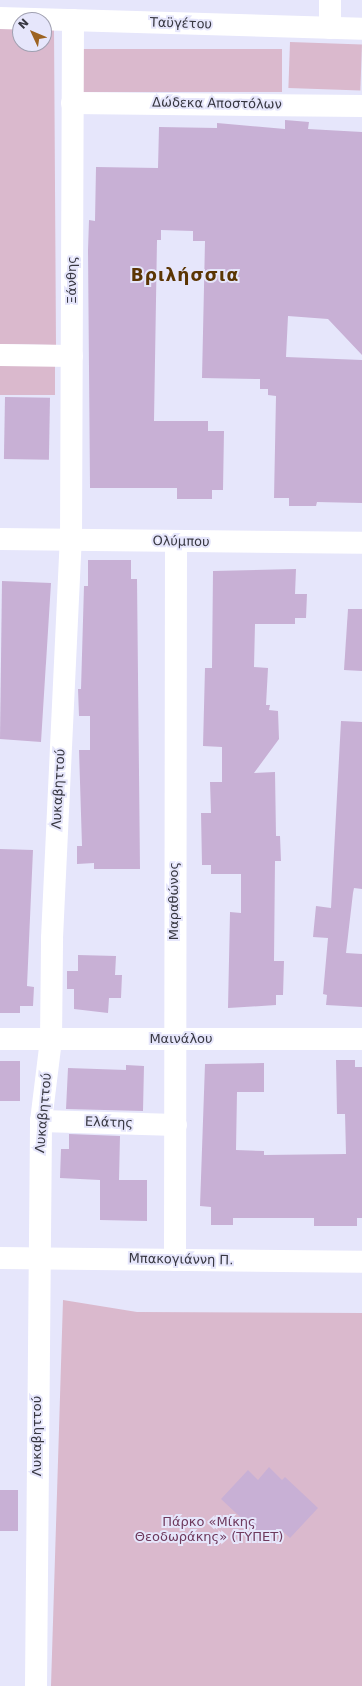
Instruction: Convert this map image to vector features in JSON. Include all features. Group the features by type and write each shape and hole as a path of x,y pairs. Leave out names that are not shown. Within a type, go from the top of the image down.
{"street":[{"path":"330,0 330,28"},
{"name":"Ταϋγέτου","path":"0,18 362,29"},
{"name":"Ξάνθης","path":"71,540 73,20"},
{"name":"Δώδεκα Αποστόλων","path":"72,103 362,106"},
{"path":"0,356 72,356"},
{"name":"Ολύμπου","path":"0,539 362,543"},
{"name":"Λυκαβηττού","path":"36,1686 37,1258 41,1120 51,1040 52,938 71,540"},
{"name":"Μαραθώνος","path":"175,1260 176,1125 173,1038 176,542"},
{"name":"Μαινάλου","path":"0,1039 362,1039"},
{"name":"Ελάτης","path":"41,1120 176,1125"},
{"name":"Μπακογιάννη Π.","path":"0,1258 362,1262"}],"green space":[{"path":"0,26 12,27 12,52 52,52 52,28 54,28 56,345 0,344"},
{"path":"290,42 362,45 360,90 288,88"},
{"path":"81,49 282,49 282,92 81,92"},
{"path":"0,362 55,362 55,395 0,395"},
{"name":"Πάρκο «Μίκης Θεοδωράκης» (ΤΥΠΕΤ)","path":"63,1300 137,1312 362,1313 362,1686 51,1686"}],"building":[{"path":"285,120 309,122 308,129 362,132 362,355 328,319 288,316 286,357 362,360 362,503 317,502 316,506 289,506 289,498 274,498 276,396 268,395 268,389 260,389 260,379 202,378 205,241 193,241 193,231 161,230 161,240 157,240 154,421 208,421 208,431 224,431 223,490 212,490 212,499 177,499 177,488 90,488 88,250 89,220 95,221 96,167 158,168 159,127 217,128 217,123 285,129"},
{"path":"5,397 50,398 49,460 4,459"},
{"path":"88,560 131,560 131,579 137,579 140,869 94,869 94,863 77,864 77,846 82,846 79,750 90,750 90,716 79,716 78,689 81,689 84,586 88,586"},
{"path":"296,569 295,594 307,594 306,618 295,618 295,624 255,624 254,667 268,668 266,705 270,705 269,710 278,711 279,739 254,773 275,772 276,836 280,836 281,861 275,861 274,961 284,961 283,995 276,995 276,1005 228,1008 230,912 241,913 241,874 211,874 211,865 202,865 201,813 211,813 210,782 222,782 222,747 203,746 205,668 212,668 213,571"},
{"path":"2,581 51,583 41,742 0,739"},
{"path":"348,609 362,609 362,671 344,670"},
{"path":"341,721 362,722 362,889 354,888 346,953 362,954 362,1007 326,1005 327,995 323,994 328,938 313,937 316,906 331,908"},
{"path":"0,849 33,850 27,986 34,987 33,1006 20,1006 20,1013 0,1013"},
{"path":"78,955 116,956 115,975 122,975 121,998 109,998 108,1013 74,1009 74,989 67,989 67,971 78,971"},
{"path":"336,1060 355,1060 355,1067 362,1067 362,1218 357,1218 357,1226 314,1226 314,1218 233,1218 233,1225 211,1225 211,1207 200,1206 205,1064 264,1063 264,1092 237,1092 236,1150 264,1151 264,1155 346,1154 345,1114 337,1114"},
{"path":"0,1061 20,1061 20,1101 0,1101"},
{"path":"126,1065 144,1066 143,1111 66,1109 68,1068 126,1070"},
{"path":"69,1134 120,1136 119,1180 147,1180 147,1221 100,1220 100,1180 60,1178 61,1149 69,1149"},
{"path":"269,1467 282,1480 285,1477 318,1508 290,1538 280,1529 267,1542 221,1499 248,1470 258,1480"},
{"path":"0,1490 18,1490 18,1531 0,1531"}],"district":[{"name":"Βριλήσσια","path":"185,276"}]}
